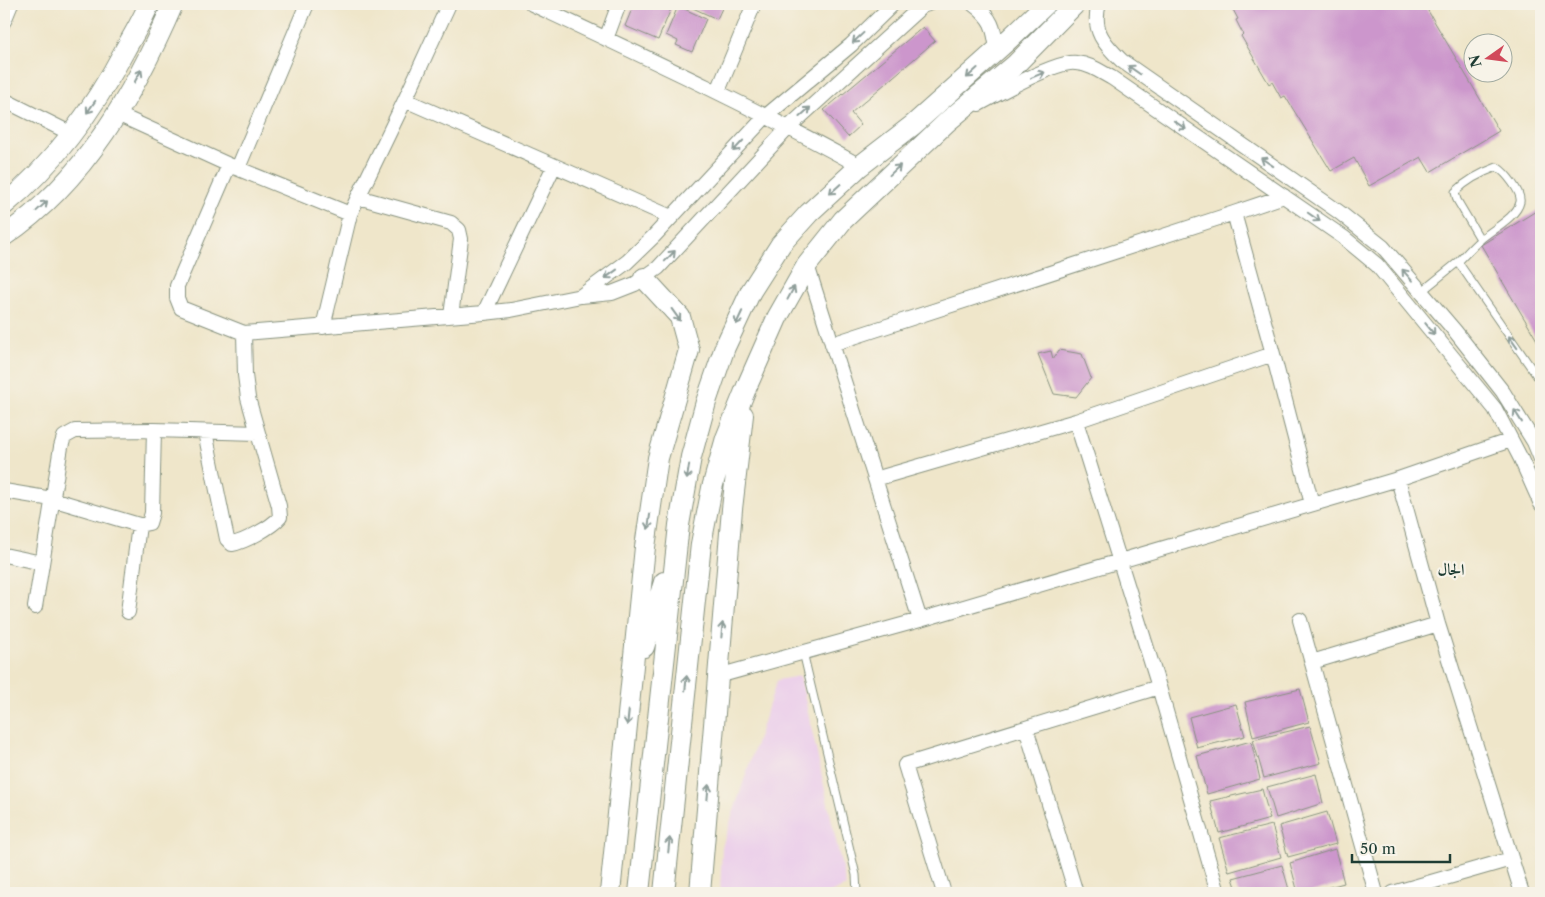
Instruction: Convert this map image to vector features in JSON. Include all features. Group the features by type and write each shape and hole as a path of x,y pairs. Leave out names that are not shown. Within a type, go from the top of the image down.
{"main road":[{"path":"4,205 26,187 72,134 108,83 149,4"},
{"path":"4,236 42,208 90,154 117,114 145,63 173,4"},
{"path":"639,893 678,537 691,457 706,402 725,347 751,291 781,244 809,213 860,166 913,125 1046,4"},
{"path":"664,893 701,544 712,488 726,438 778,318 806,265 843,220 948,121 1015,65 1075,4"},
{"path":"610,893 645,547 658,458 689,350 680,317 644,278"},
{"path":"700,893 732,509 747,386"},
{"path":"631,688 678,537"}],"street":[{"path":"4,21 11,4"},
{"path":"307,4 177,286 176,298 181,308 244,333 511,310 581,296 612,293 635,284 658,268 789,127 922,6 928,4"},
{"path":"323,326 350,214 406,100 449,4"},
{"path":"532,4 718,91 860,166"},
{"path":"606,38 619,4"},
{"path":"718,91 754,4"},
{"path":"581,296 627,262 671,218 766,116 851,45 893,4"},
{"path":"974,4 985,13 992,23 997,50"},
{"path":"1099,4 1098,26 1103,43 1122,61 1339,212 1383,247 1455,330 1503,392 1534,442 1541,458"},
{"path":"948,121 1014,85 1074,62 1090,66 1112,78 1343,237 1377,266 1495,409 1541,504"},
{"path":"4,100 72,134"},
{"path":"406,100 671,218"},
{"path":"117,114 233,166 350,214"},
{"path":"484,313 554,166"},
{"path":"832,344 1284,196"},
{"path":"358,197 451,223 458,230 460,238 451,316"},
{"path":"1234,213 1312,504"},
{"path":"806,265 920,620"},
{"path":"205,432 226,539 232,544 239,543 276,522 280,517 279,506 248,398 245,375 244,333"},
{"path":"875,479 1076,421 1273,354"},
{"path":"1076,421 1159,687 1218,893"},
{"path":"35,606 60,447 64,437 75,431 154,430 258,433"},
{"path":"4,491 52,499 139,526 148,523 152,513 154,430"},
{"path":"718,676 920,620 1398,479 1511,440"},
{"path":"1398,479 1438,624 1522,893"},
{"path":"128,612 139,526"},
{"path":"4,555 42,563"},
{"path":"1300,620 1376,893"},
{"path":"1312,662 1438,624"},
{"path":"944,893 905,765 1159,687"},
{"path":"1026,728 1076,893"},
{"path":"1397,893 1511,859"}],"lane":[{"path":"1422,292 1458,262 1480,239 1513,214 1520,202 1519,194 1504,172 1497,168 1489,170 1455,192 1457,200 1480,239"},
{"path":"1458,262 1541,382"},
{"path":"804,652 856,875 857,893"}],"shaded area":[{"path":"800,676 846,886 830,893 720,893 722,847 777,680"}],"building":[{"path":"634,4 673,4 658,40 625,26"},
{"path":"684,4 724,4 717,19"},
{"path":"1230,4 1424,4 1462,68 1462,82 1470,82 1499,131 1430,172 1421,157 1369,186 1354,158 1331,171 1285,96 1281,98 1272,82 1269,84 1241,36 1243,34 1236,20 1238,19"},
{"path":"678,6 706,19 692,52 676,45 678,41 666,35"},
{"path":"923,27 935,41 851,113 861,125 848,137 824,110"},
{"path":"1541,208 1541,347 1481,245"},
{"path":"1059,350 1082,354 1091,378 1076,397 1054,394 1038,354 1051,351 1053,359"},
{"path":"1300,689 1309,722 1253,737 1245,702"},
{"path":"1236,704 1245,736 1197,748 1189,717"},
{"path":"1310,726 1321,763 1264,778 1253,740"},
{"path":"1251,741 1260,779 1207,794 1197,756"},
{"path":"1316,774 1323,803 1276,818 1267,787"},
{"path":"1262,789 1270,819 1219,833 1210,801"},
{"path":"1327,812 1336,844 1288,857 1279,826"},
{"path":"1272,825 1281,857 1229,872 1219,838"},
{"path":"1335,849 1344,883 1308,893 1298,893 1290,863"},
{"path":"1282,865 1290,893 1238,893 1233,878"}],"district":[{"name":"الجال","path":"1451,569"}]}
